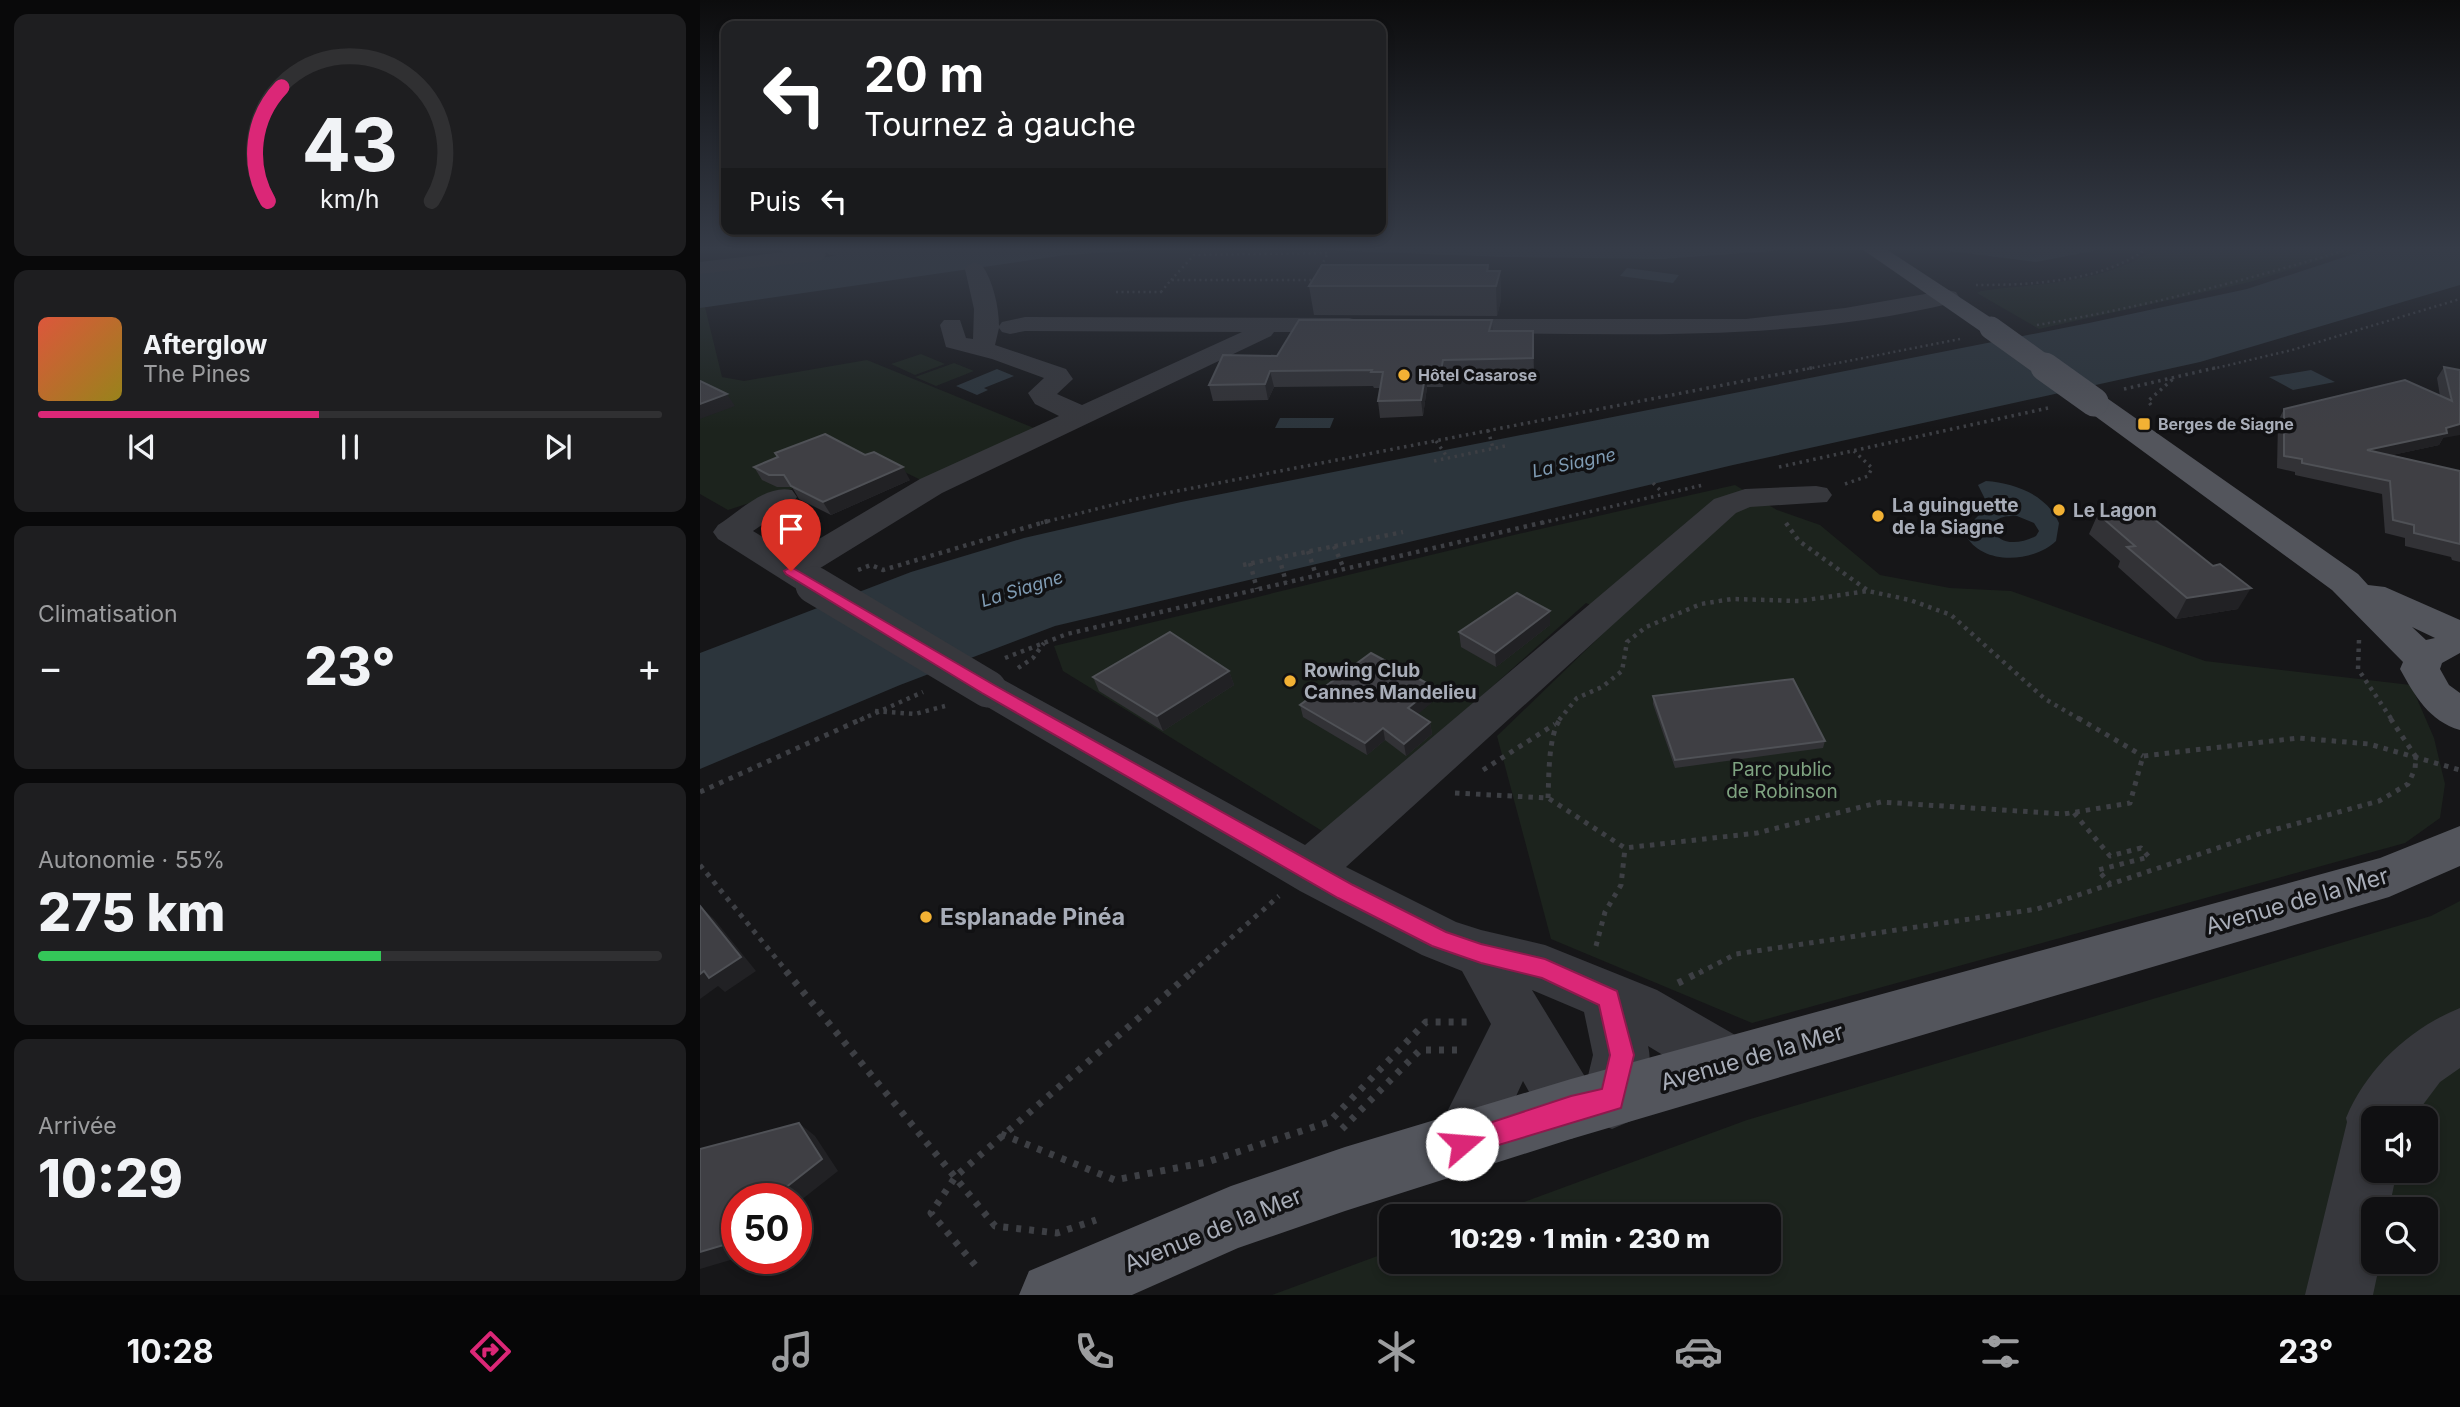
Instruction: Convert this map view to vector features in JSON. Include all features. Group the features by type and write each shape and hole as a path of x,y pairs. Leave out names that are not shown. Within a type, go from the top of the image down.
{"main road":[{"path":"1957,307 1979,333 2103,397 2147,439 2345,582 2423,659"},
{"path":"2345,582 2460,634"},
{"path":"2457,716 2425,681 2420,669 2423,659 2434,650 2460,646"},
{"name":"Avenue de la Mer","path":"1053,1295 1231,1218 1345,1179 1729,1063 2389,876 2460,845"}],"street":[{"path":"981,349 987,335 986,307"},
{"path":"1507,327 1513,307"},
{"path":"1746,326 1729,335 1699,343 1635,346 1540,337 1427,337 1507,327 1746,326 1888,307"},
{"path":"1010,327 1025,324 1368,326"},
{"path":"952,325 955,342 1057,374 1060,379 1056,384 1041,393 1045,398 1080,415"},
{"path":"803,578 931,486 1274,326"},
{"path":"1309,871 1725,506 1745,498 1816,495"},
{"path":"715,537 781,498"},
{"path":"715,537 803,578 992,675 1309,871 1440,939 1481,954 1545,969 1637,1008 1729,1063"},
{"path":"1481,954 1521,1023 1592,1104 1622,1055 1597,993"},
{"path":"1462,1144 1521,1023"},
{"path":"2385,1106 2420,1062 2460,1035"},
{"path":"2339,1295 2363,1183"}],"path":[{"path":"2028,327 2128,307"},
{"path":"2103,397 2292,350 2432,307"},
{"path":"883,570 1020,528 1136,499 1979,333"},
{"path":"2147,439 2166,428 2148,401 2176,377"},
{"path":"1773,469 2060,405"},
{"path":"1488,430 1493,448"},
{"path":"1436,441 1448,458"},
{"path":"1434,461 1505,446"},
{"path":"874,711 915,714 1067,634 1711,483"},
{"path":"1653,484 1664,494"},
{"path":"1243,565 1403,532"},
{"path":"1334,546 1344,569"},
{"path":"1308,551 1316,575"},
{"path":"1279,557 1286,582"},
{"path":"1250,563 1257,589"},
{"path":"1480,772 1556,724 1577,698 1602,687 1622,671 1627,642 1646,627 1701,604 1732,599 1799,601 1868,591 1910,600 1951,615 2045,699 2143,755 2298,738 2369,744 2460,769"},
{"path":"1667,988 1736,954 2036,909 2262,833 2379,801 2408,784 2415,769 2416,757 2358,670 2357,643 2362,634"},
{"path":"700,792 874,711 935,687"},
{"path":"1548,798 1549,766 1556,724"},
{"path":"1459,786 1448,793 1548,798 1625,848 1758,833 1881,802 2073,813 2130,803 2143,755"},
{"path":"2073,813 2110,856 2141,848 2149,857 2098,870 2110,884"},
{"path":"1597,993 1605,912 1621,885 1625,848"},
{"path":"700,865 995,1226 1057,1233 1105,1217"},
{"path":"975,1265 931,1213 956,1176 1001,1134 1309,871"},
{"path":"1001,1134 1115,1180 1207,1162 1329,1122 1426,1022 1521,1023"},
{"path":"1339,1132 1420,1050 1460,1050"}],"green space":[{"path":"705,307 722,377 744,381 867,360 1039,430 925,482 880,460 728,510 700,494 700,308"},
{"path":"2002,307 2136,307 2039,329"},
{"path":"921,354 945,364 915,375 891,364"},
{"path":"954,363 974,371 936,386 915,377"},
{"name":"Parc public de Robinson","path":"1735,485 1777,510 1820,525 1880,575 1950,588 2011,591 2205,661 2411,685 2434,738 2445,784 2440,818 2405,843 1752,1023 1551,939 1497,736 1619,618 1586,603 1327,834 1063,671 1054,646 1518,534"},
{"path":"2460,901 2460,1295 1272,1295 1379,1255 1379,1274 1781,1274 1781,1204 1519,1204 1747,1120 2431,916"}],"water":[{"name":"La Siagne","path":"2161,307 2384,307 2200,362 1733,465 1055,626 900,685 700,769 700,653 911,572 1024,538 1181,502"},
{"path":"997,369 1014,376 984,388 988,390 977,395 956,386"},
{"path":"2311,370 2335,382 2293,390 2269,377"},
{"path":"1280,418 1334,418 1330,428 1275,428"},
{"path":"1986,481 2008,484 2038,498 2054,513 2059,523 2056,541 2034,554 2021,557 2008,558 1983,552 1965,534 1966,528 1985,509 1985,499 1978,485","holes":["2009,516 2017,516 2034,523 2039,531 2036,536 2017,542 1999,538 1993,527 1999,519"]}],"building":[{"path":"1299,320 1492,320 1489,331 1533,331 1533,358 1443,360 1441,371 1426,371 1421,400 1378,401 1383,372 1371,372 1372,370 1270,371 1265,384 1209,385 1223,355 1277,356"},
{"path":"2444,367 2460,370 2460,424 2446,428 2447,433 2367,450 2460,471 2460,544 2414,533 2414,525 2393,520 2390,481 2302,463 2302,459 2284,456 2284,409 2405,380 2452,401"},
{"path":"700,381 727,394 700,404"},
{"path":"825,434 865,455 874,452 903,467 823,502 791,486 784,475 769,475 754,467 778,457 775,453"},
{"path":"2140,508 2213,566 2220,564 2251,588 2187,598 2127,547 2135,546 2098,514"},
{"path":"1517,593 1550,611 1495,653 1459,632"},
{"path":"1170,632 1229,671 1157,716 1093,677"},
{"path":"1371,653 1434,687 1408,708 1430,722 1404,744 1383,728 1365,743 1300,705"},
{"path":"1793,679 1825,741 1675,760 1653,696"},
{"path":"700,906 741,957 709,978 704,971 700,974"},
{"path":"799,1123 822,1159 791,1183 721,1183 721,1246 700,1252 700,1149"}],"place":[{"name":"Hôtel Casarose","path":"1404,375"},
{"name":"Berges de Siagne","path":"2144,424"},
{"name":"Le Lagon","path":"2059,510"},
{"name":"La guinguette de la Siagne","path":"1878,516"},
{"name":"Rowing Club Cannes Mandelieu","path":"1290,681"},
{"name":"Esplanade Pinéa","path":"926,917"}],"route":[{"path":"791,571 988,689 1346,892 1440,939 1481,954 1545,969 1609,998 1622,1055 1612,1099 1571,1109 1462,1144"}]}
